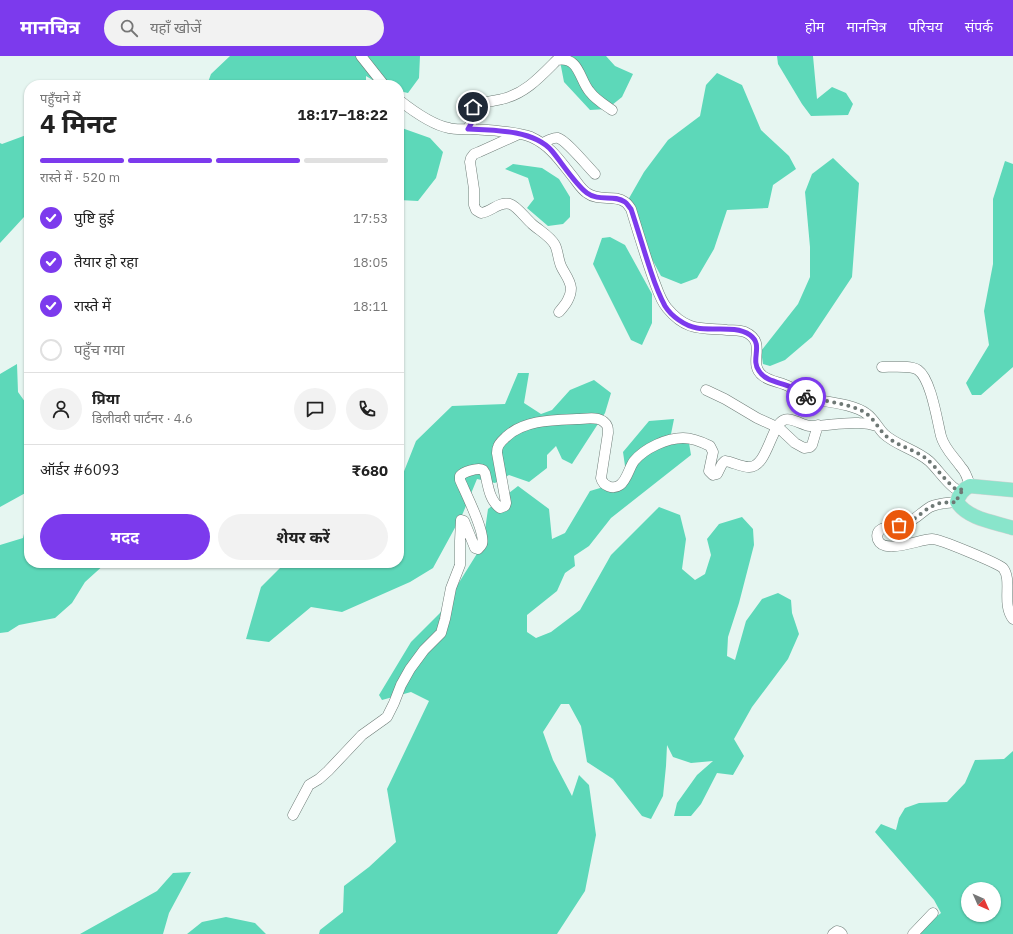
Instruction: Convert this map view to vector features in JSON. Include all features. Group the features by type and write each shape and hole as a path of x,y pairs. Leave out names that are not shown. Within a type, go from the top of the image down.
{"highway":[{"path":"1013,490 968,487 958,496 957,502 959,506 972,516 1013,528"}],"street":[{"path":"361,56 380,80"},
{"path":"468,129 471,124 470,110 473,107 484,102 516,95 530,86 557,60 563,57 568,57 574,60 578,65 589,92 612,110"},
{"path":"404,104 437,124 450,128 492,130 519,134 543,143 550,149 579,185 588,193 598,198 619,199 626,202 631,209 657,289 666,307 679,320 687,325 697,328 734,330 744,332 751,336 755,340 757,347 755,362 757,369 762,375 770,380 790,387 810,398 860,410 868,414 884,434 896,443 928,460 953,487 958,490 968,487 962,468 942,439 931,396 922,374 916,369 908,367 882,368"},
{"path":"519,134 474,154 471,158 470,162 474,189 474,205 476,210 481,213 487,212 502,204 514,206 554,244 561,267 569,280 571,288 567,302 559,312"},
{"path":"543,143 552,138 562,139 595,174"},
{"path":"706,390 725,399 757,418 777,427 795,443 804,448 812,445 818,425"},
{"path":"293,815 309,785 323,776 362,735 387,717 401,685 410,669 424,650 441,633 451,588 460,565 461,520 464,521 476,549 479,548 482,542 476,517 460,480 460,476 464,472 480,469 482,470 485,473 492,499 500,508 505,506 506,503 497,453 498,446 509,434 529,424 557,420 599,419 608,426 600,478 604,485 616,487 621,485 634,462 647,450 671,439 684,438 710,446 713,452 709,471 713,475 717,474 725,460 748,467 754,466 758,463 777,427 781,421 785,419 808,426 860,422 877,426"},
{"path":"957,502 940,503 930,507 911,521 880,529 877,535 878,541 884,546 893,546 933,539 945,542 1000,566 1007,574 1010,581 1008,609 1013,619"},
{"path":"913,934 933,913"},
{"path":"833,934 837,931 842,934"}],"green space":[{"path":"230,56 420,56 419,78 408,93 404,92 404,80 373,80 366,76 366,80 209,80 211,74"},
{"path":"559,56 606,56 615,66 633,74 622,97 607,109 590,110 564,82"},
{"path":"777,56 813,56 817,99 832,87 846,93 853,104 848,115 811,116 778,64"},
{"path":"717,73 742,85 761,130 789,156 796,169 773,185 768,208 727,210 714,249 697,278 681,284 661,276 624,207 644,172 668,140 700,116 706,85"},
{"path":"404,129 430,138 443,152 436,178 418,201 404,200"},
{"path":"24,136 24,217 0,243 0,143 2,144"},
{"path":"833,158 859,183 852,277 812,337 785,360 770,366 763,364 761,351 798,304 810,277 810,247 805,192 812,174"},
{"path":"1005,161 1013,164 1013,367 981,395 972,395 966,383 989,345 984,311 993,264 993,199"},
{"path":"513,164 542,168 559,179 570,197 570,217 563,224 548,226 527,208 534,199 528,178 505,169"},
{"path":"610,237 625,245 652,294 652,323 642,345 631,340 593,264 602,238"},
{"path":"17,364 18,392 24,400 24,494 0,507 0,374"},
{"path":"518,373 529,373 524,403 541,414 552,410 570,390 594,380 611,393 605,413 572,464 562,459 556,446 547,455 547,468 529,482 509,475 495,483 477,479 463,513 433,568 410,582 342,612 311,607 269,642 246,639 261,587 280,568 404,568 404,471 416,441 452,406 505,404"},
{"path":"674,419 671,434 689,443 691,455 611,518 589,546 574,556 575,566 565,573 557,591 527,615 527,632 536,638 551,632 580,610 611,555 659,507 680,515 686,539 682,569 695,580 705,574 711,555 707,539 719,524 742,517 753,529 754,545 739,603 728,637 727,656 735,660 746,621 762,599 778,593 791,600 792,613 799,634 788,659 752,707 734,739 744,756 733,775 717,773 701,804 691,816 674,816 677,803 697,775 713,761 691,763 673,757 667,745 663,796 651,819 642,816 613,779 587,762 581,726 569,704 561,704 543,732 553,760 572,796 579,775 589,785 596,835 585,891 557,934 319,934 320,930 343,912 344,886 369,867 396,842 387,789 429,701 411,692 382,700 379,695 411,642 440,613 483,544 488,509 518,486 549,509 552,539 565,533 590,491 627,480 623,452 649,421"},
{"path":"24,534 24,568 100,568 85,582 72,603 55,618 19,625 8,632 0,633 0,545 23,538"},
{"path":"1013,751 1013,934 915,934 941,913 934,900 875,832 881,824 896,830 899,818 905,808 919,803 947,802 965,783 975,760 1004,759"},
{"path":"191,872 169,913 163,934 80,934 157,891 173,873"},
{"path":"226,917 255,923 266,934 187,934 202,922"}],"way so far":[{"path":"806,397 851,407 868,414 884,434 901,446 928,460 953,487 958,490 964,489 958,496 957,502 940,503 930,507 911,521 899,525"}],"route":[{"path":"473,107 470,110 472,118 468,129 492,130 519,134 543,143 550,149 579,185 588,193 598,198 619,199 626,202 631,209 646,259 657,289 666,307 679,320 687,325 697,328 734,330 744,332 751,336 755,340 757,347 755,362 757,369 762,375 770,380 790,387 806,397"}]}
